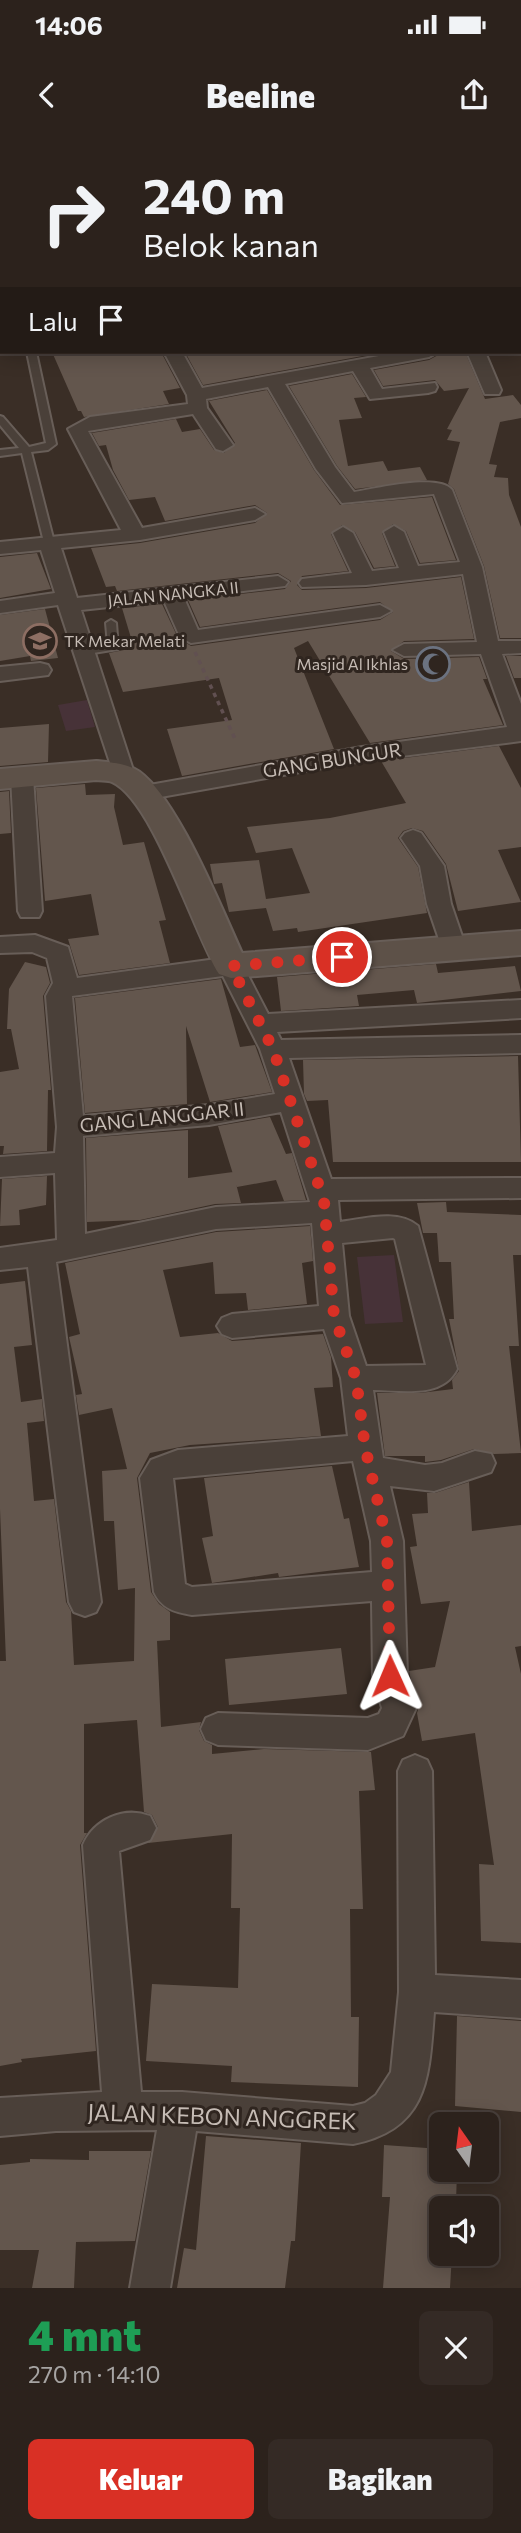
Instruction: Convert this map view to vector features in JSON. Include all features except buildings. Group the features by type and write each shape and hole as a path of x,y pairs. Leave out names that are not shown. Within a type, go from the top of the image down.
{"street":[{"path":"174,354 197,402 223,445"},
{"path":"331,354 349,366 377,395 429,387"},
{"path":"130,533 132,527 78,426 197,402 273,380 418,354"},
{"path":"477,354 492,390"},
{"path":"273,380 326,469 349,499 432,487 442,490 472,567 489,648 521,733"},
{"path":"0,548 130,533 255,514"},
{"path":"343,533 366,579"},
{"path":"394,533 411,573"},
{"path":"49,542 85,653 140,790 266,1037 290,1100 324,1212 334,1316 356,1378 367,1457 387,1541 390,1676 399,1707 391,1725 368,1734 218,1729"},
{"path":"309,583 472,567"},
{"name":"JALAN NANGKA II","path":"0,607 172,594 278,582"},
{"path":"172,594 187,635 195,637 380,611"},
{"path":"404,650 521,647"},
{"path":"0,674 40,670"},
{"name":"GANG BUNGUR","path":"140,790 362,754 521,733"},
{"path":"30,911 11,778 92,772 140,790 276,786"},
{"path":"414,838 432,866 439,904 454,948"},
{"path":"0,945 35,943 59,953 67,987"},
{"path":"71,1127 59,996 67,987 231,966 521,943"},
{"path":"266,1037 521,1009"},
{"path":"266,1037 521,1044"},
{"name":"GANG LANGGAR II","path":"72,1248 68,1162 71,1127 151,1121 264,1107 290,1100"},
{"path":"0,1167 68,1162"},
{"path":"0,1259 41,1254 216,1218 324,1212 521,1188"},
{"path":"324,1212 393,1227 408,1234 442,1369 434,1377 356,1378"},
{"path":"41,1254 85,1602"},
{"path":"232,1326 334,1316"},
{"path":"389,1584 192,1601 180,1599 170,1592 156,1478 162,1469 178,1463 367,1457 416,1477 442,1477 465,1464 480,1463"},
{"name":"JALAN KEBON ANGGREK","path":"0,2117 182,2111 344,2124 373,2121 390,2109 410,2077 417,1992 415,1771"},
{"path":"123,2112 101,1845 111,1834 138,1828"},
{"path":"417,1992 521,1999"},
{"path":"150,2288 172,2148 182,2111"}],"lane":[{"path":"0,453 51,444 31,354"},
{"path":"0,419 26,450 49,542"},
{"path":"85,653 114,647 111,622"}],"path":[{"path":"187,635 236,741"}],"shaded area":[{"path":"87,700 95,727 66,731 58,705"},
{"path":"394,1255 403,1322 365,1324 357,1257"}],"place":[{"name":"TK Mekar Melati","path":"40,641"},
{"name":"Masjid Al Ikhlas","path":"433,664"}],"route":[{"path":"342,957 231,966 273,1049 324,1201 334,1316 356,1378 365,1447 387,1541 390,1676"}]}
